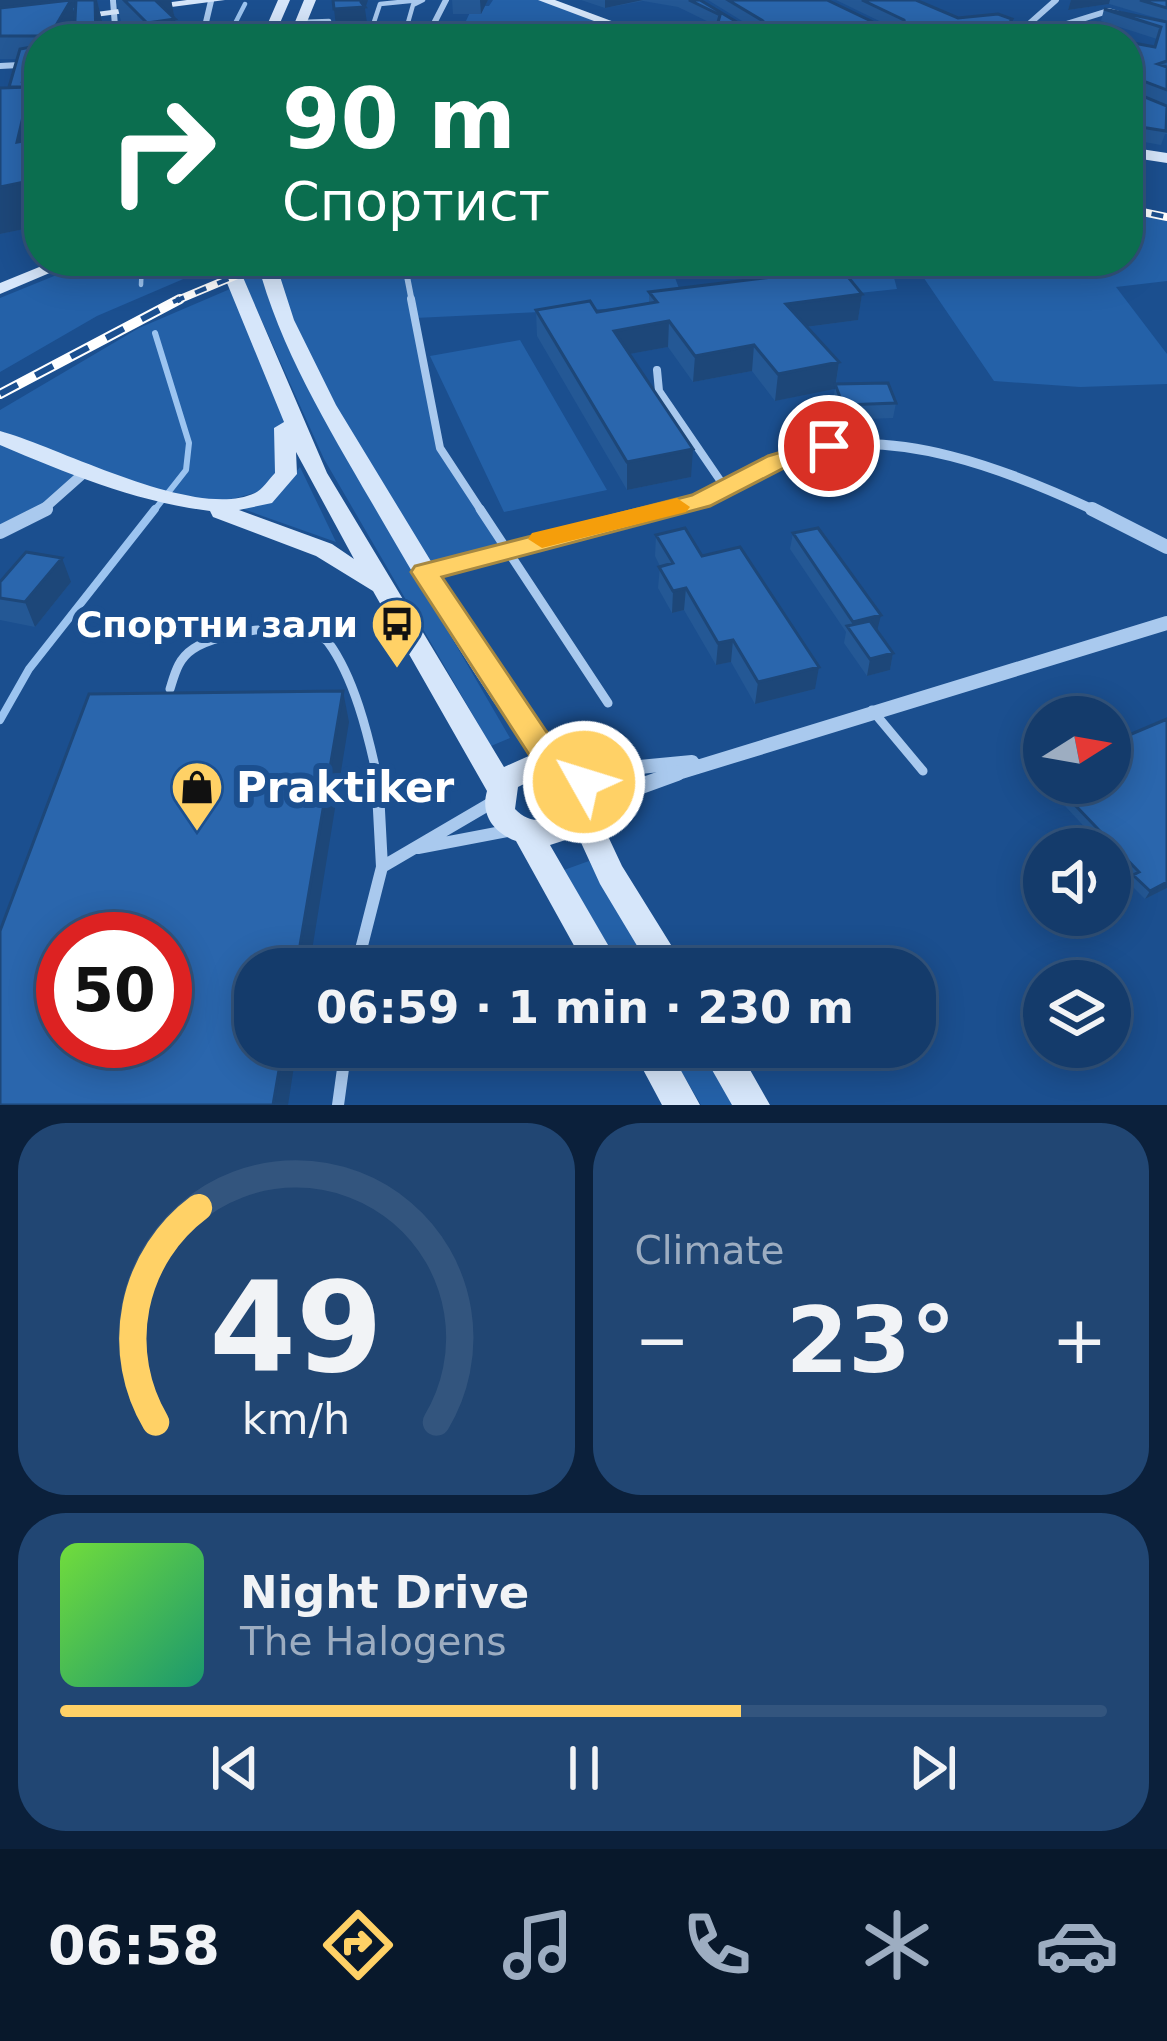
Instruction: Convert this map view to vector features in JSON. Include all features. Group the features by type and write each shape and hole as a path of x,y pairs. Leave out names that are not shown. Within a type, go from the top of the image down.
{"main road":[{"path":"46,19 113,6 215,0"},
{"path":"544,0 612,24"},
{"path":"0,289 32,276"},
{"path":"233,276 316,472 500,794 507,821 522,831 592,948"},
{"path":"271,276 288,327 340,429 424,572 564,768 589,793 586,811 611,875 656,948"},
{"path":"201,506 243,506 263,497 288,471 292,456 272,373"},
{"path":"0,436 125,487 201,506 324,550 385,594"},
{"path":"500,794 516,771 564,768"},
{"path":"522,831 553,835 586,811"},
{"path":"661,1068 682,1105"},
{"path":"729,1068 752,1105"}],"street":[{"path":"1031,24 1056,0"},
{"path":"1065,24 1108,11 1167,28"},
{"path":"424,572 502,548 701,501 801,452 890,446 1043,487 1086,503 1167,547"},
{"path":"0,532 54,505 85,472"},
{"path":"586,811 711,760 1167,623"},
{"path":"564,768 711,760"}],"lane":[{"path":"373,24 380,4 421,0"},
{"path":"407,276 440,448 608,703"},
{"path":"658,370 659,392 727,489"},
{"path":"170,689 180,661 208,641 232,634 306,631 329,643 373,740 384,827 382,866 361,948"},
{"path":"872,710 923,771"},
{"path":"382,866 500,794"},
{"path":"406,850 522,831"},
{"path":"338,1105 343,1068"}],"shaded area":[{"path":"493,0 544,0 612,24 465,23 473,6 489,6"},
{"path":"1143,215 1167,221 1167,281 1116,287 1167,354 1167,384 1080,387 994,381 922,276 1143,276"},
{"path":"54,276 190,276 97,316 0,372 0,298"},
{"path":"242,276 674,276 684,302 667,306 415,318 440,448 503,549 424,572 346,456 510,738 491,746 324,459"},
{"path":"846,276 894,276 897,289 859,293"},
{"path":"237,286 272,373 292,456 276,487 207,506 85,473 54,505 0,532 0,410 139,328"},
{"path":"520,340 607,490 504,512 430,356"},
{"path":"300,467 336,542 243,509 276,496"},
{"path":"589,861 641,948 610,948 564,870"},
{"path":"679,1068 714,1068 736,1105 701,1105"}],"building":[{"path":"71,0 57,24 24,24 24,36 0,36 0,8"},
{"path":"76,0 95,0 96,24 75,24"},
{"path":"124,0 155,0 175,19 147,23"},
{"path":"333,0 361,0 365,7 334,9"},
{"path":"689,0 700,0 740,24 718,24 720,15"},
{"path":"728,0 827,0 877,24 764,24"},
{"path":"862,0 916,0 958,18 998,14 1012,19 1009,24 905,24"},
{"path":"1140,0 1167,0 1167,8"},
{"path":"1104,9 1167,22 1167,61 1158,64 1167,67 1167,90 1143,81 1143,45 1155,47 1161,27"},
{"path":"24,48 24,87 9,87"},
{"path":"24,87 17,142 24,141 24,182 0,187 0,88"},
{"path":"1143,96 1167,106 1166,131 1143,127"},
{"path":"781,276 847,276 862,294 786,304 839,362 778,374 754,345 695,356 669,321 614,331 693,449 627,462 536,310 590,301 597,312 657,302 649,292"},
{"path":"888,383 896,403 843,405 835,384"},
{"path":"685,528 702,556 740,547 819,667 758,682 733,640 718,643 686,588 673,591 659,567 673,563 656,535"},
{"path":"818,528 881,615 853,622 793,533"},
{"path":"26,552 62,558 25,602 0,598 0,582"},
{"path":"870,621 893,653 870,659 847,626"},
{"name":"Praktiker","path":"343,691 300,948 234,948 234,1068 279,1068 273,1105 0,1105 0,931 89,694"},
{"path":"1167,719 1167,882 1150,891 1133,875 1139,872 1131,864 1131,828 1097,828 1074,804 1131,804 1131,734"}],"waterway":[{"path":"235,24 245,4"},
{"path":"141,276 141,285"},
{"path":"153,512 186,470 189,443 155,333"},
{"path":"0,720 29,669 155,509"}],"railway":[{"path":"1143,212 1167,217"},
{"path":"179,299 235,276"},
{"path":"0,394 179,299"},
{"path":"173,302 179,299"}],"slow traffic":[{"path":"542,539 677,507"}],"place":[{"name":"Спортни зали","path":"397,670"},
{"name":"Praktiker","path":"197,833"}],"route":[{"path":"584,782 553,764 424,572 502,548 701,501 777,461 829,446"}]}
